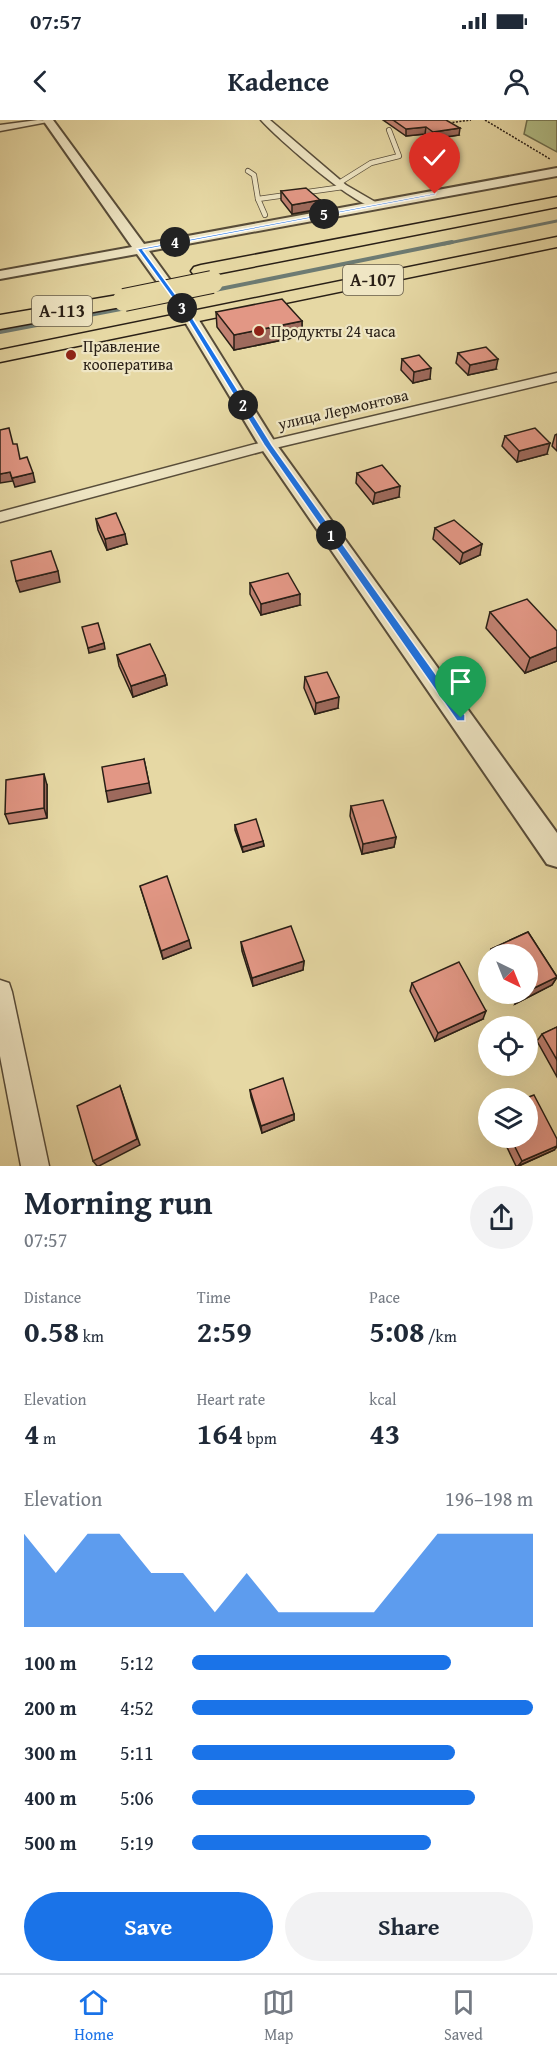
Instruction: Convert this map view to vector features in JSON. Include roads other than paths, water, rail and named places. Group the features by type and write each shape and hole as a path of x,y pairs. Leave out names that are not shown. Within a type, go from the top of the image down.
{"highway":[{"name":"А-113","path":"206,277 557,202"},
{"name":"А-113","path":"0,322 121,293 557,214"},
{"name":"А-107","path":"0,356 557,242"},
{"name":"А-113","path":"0,308 121,293"}],"street":[{"path":"265,120 341,185 373,204"},
{"path":"0,128 48,121 189,317 268,445 557,855"},
{"path":"0,275 373,204 557,172"},
{"name":"улица Лермонтова","path":"0,518 268,445 557,377"},
{"path":"0,992 35,1166"}],"lane":[{"path":"258,199 341,185 371,163 399,156 389,130"},
{"path":"248,171 254,175 258,199 265,215"}],"waterway":[{"path":"444,244 557,221"},
{"path":"215,290 452,242"},
{"path":"0,332 126,308"}],"place":[{"name":"Продукты 24 часа","path":"259,331"},
{"name":"Правление кооператива","path":"71,355"}]}
